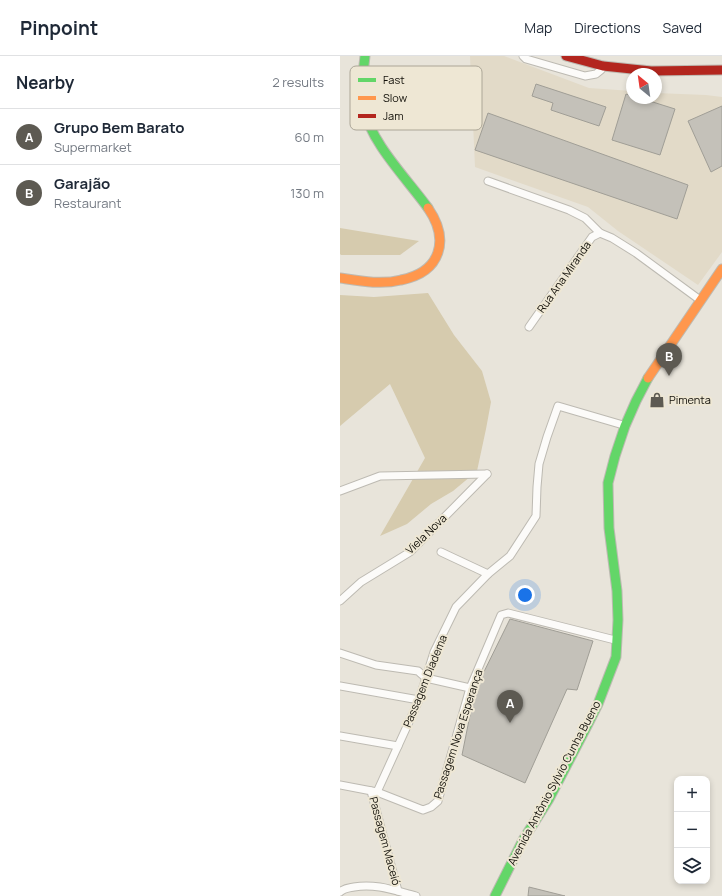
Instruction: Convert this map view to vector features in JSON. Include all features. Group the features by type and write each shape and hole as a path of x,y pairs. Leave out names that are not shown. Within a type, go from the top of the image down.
{"main road":[{"path":"364,66 365,56"},
{"path":"566,56 604,66 651,71 722,70"},
{"path":"684,70 719,80"},
{"path":"340,278 362,281 393,282 413,278 428,268 436,256 439,241 438,227 430,210 401,173 372,130"},
{"name":"Avenida Antônio Sylvio Cunha Bueno","path":"495,896 523,840 548,798 598,704 616,656 617,591 609,528 608,483 613,462 625,426 647,380 722,269"}],"lane":[{"path":"523,56 526,59 585,76 596,74 604,66"},
{"path":"488,181 569,210 584,218 600,233"},
{"name":"Rua Ana Miranda","path":"529,327 592,237 600,233 612,238 636,253 701,301"},
{"name":"Passagem Diadema","path":"374,791 398,746 419,700 434,652 456,607 488,574 510,556 536,516 539,464 558,406 625,426"},
{"name":"Viela Nova","path":"340,491 380,476 487,474 410,552 361,582 340,601"},
{"path":"441,552 488,574"},
{"name":"Passagem Nova Esperança","path":"340,785 374,791 423,810 431,807 438,801 470,688 501,615 508,613 617,640"},
{"path":"340,653 376,665 418,671 426,678 470,688"},
{"path":"340,686 419,700"},
{"path":"340,736 398,746"},
{"name":"Passagem Maceió","path":"374,791 398,891"},
{"path":"340,892 343,889 366,885 386,888 416,896"}],"shaded area":[{"path":"470,56 504,56 589,88 626,91 626,104 662,104 662,93 722,97 722,252 698,285 618,231 588,207 475,167 473,130 482,130 482,66 470,66"},
{"path":"340,228 419,241 400,255 341,255"},
{"path":"428,293 454,335 482,371 491,402 486,429 477,471 453,491 431,504 407,524 380,536 425,458 390,384 340,426 340,295 374,297"}],"building":[{"path":"536,84 606,107 599,126 551,110 553,103 532,96"},
{"path":"626,94 626,104 659,104 675,109 660,155 612,140"},
{"path":"722,106 722,166 711,172 688,121"},
{"path":"488,113 688,185 677,219 475,150"},
{"path":"510,619 593,641 577,690 567,689 525,783 462,755 475,690"},
{"path":"529,887 565,896 528,896"}],"traffic: fast":[{"path":"364,66 365,56"},
{"path":"372,130 391,160 428,208"},
{"path":"495,896 523,840 549,799 587,726 598,704 616,657 618,620 617,591 609,528 608,483 625,426 648,378"}],"traffic: slow":[{"path":"340,278 370,282 386,282 415,276 425,270 433,262 438,253 440,243 439,232 435,220 428,208"},
{"path":"648,378 722,269"}],"traffic: jam":[{"path":"566,56 603,66 651,71 722,70"}],"place":[{"name":"Garajão","path":"669,376"},
{"name":"Pimenta","path":"657,400"},
{"name":"Grupo Bem Barato","path":"510,723"}]}
